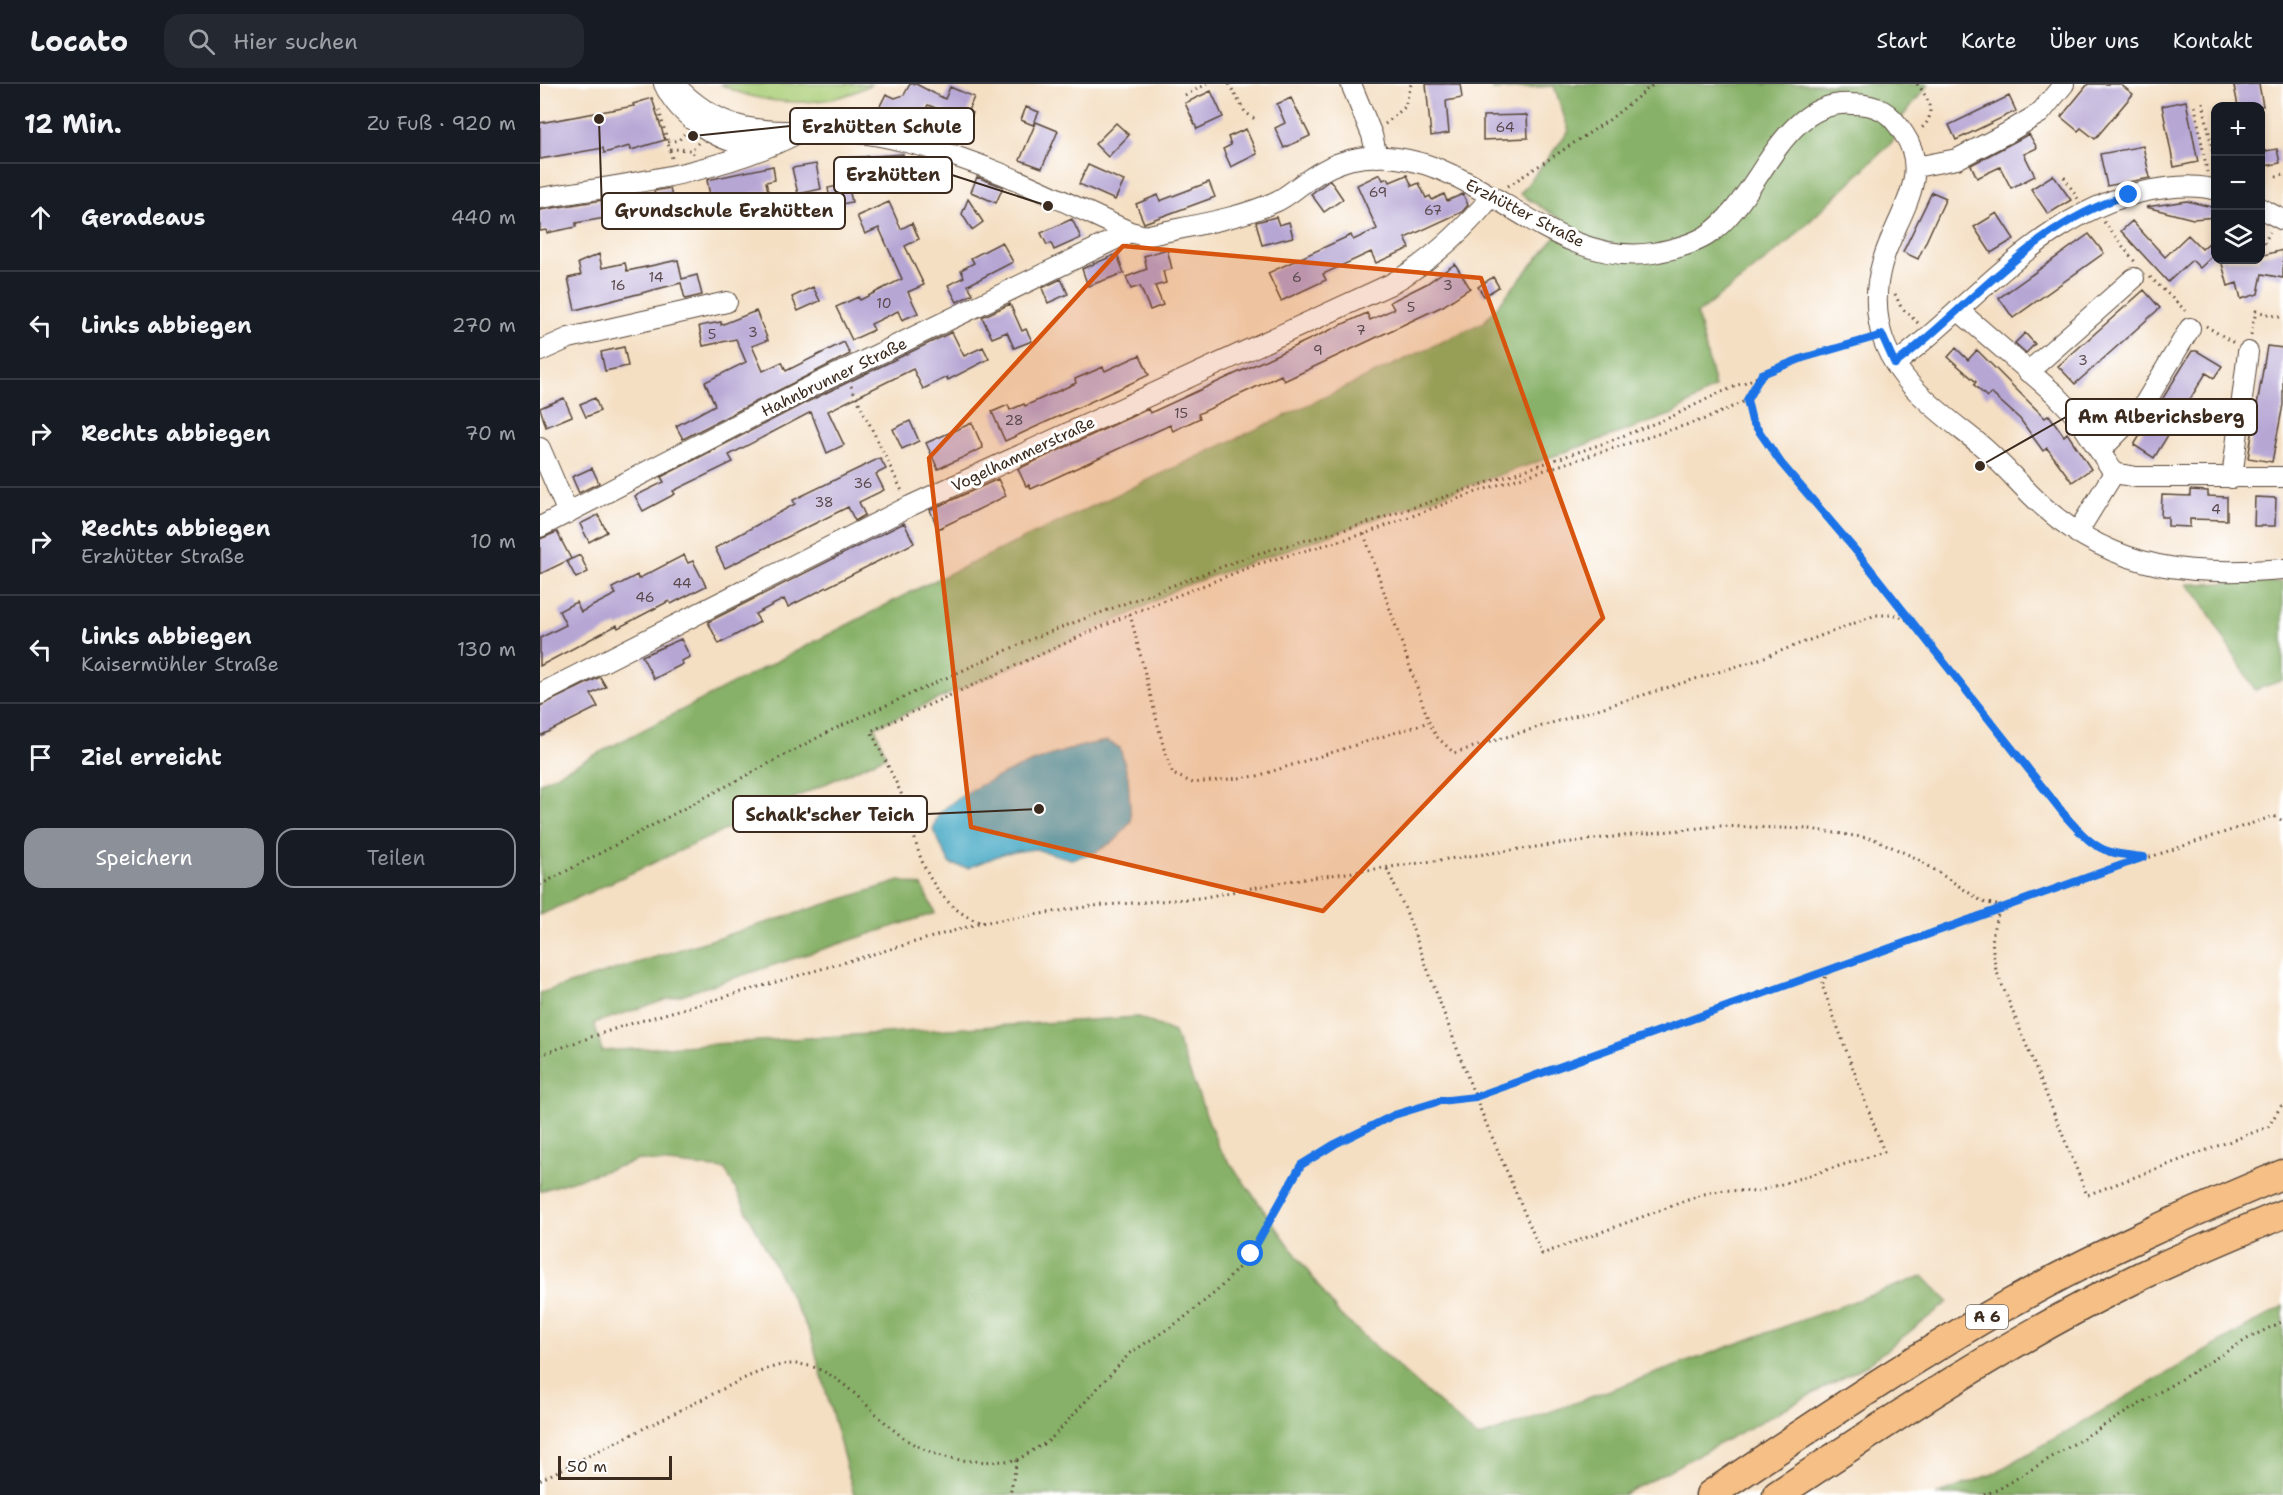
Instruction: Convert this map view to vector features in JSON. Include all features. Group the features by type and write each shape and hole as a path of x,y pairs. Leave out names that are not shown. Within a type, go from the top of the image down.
{"highway":[{"name":"A 6","path":"1710,1495 1879,1383 2009,1304 2192,1212 2283,1174"},
{"name":"A 6","path":"1777,1495 1910,1406 2033,1334 2141,1276 2283,1214"}],"street":[{"name":"Erzhütter Straße","path":"674,84 708,114 731,125 758,131 857,133 915,144 968,162 1130,232 1145,236 1253,210 1279,201 1338,163 1354,157 1377,157 1400,158 1443,171 1583,245 1620,253 1650,254 1706,236 1725,218 1796,125 1816,109 1840,103 1861,104 1882,110 1908,138 1916,167 1911,192 1881,270 1878,310 1882,335 1895,364 1931,405 1992,455 2046,509 2077,533 2123,555 2175,570 2217,573 2283,569"},
{"path":"1351,84 1372,135 1377,157"},
{"path":"1916,167 1957,159 2007,133 2040,113 2064,84"},
{"path":"660,92 702,126 742,146 770,147"},
{"path":"540,198 676,175 770,147 799,132"},
{"path":"1895,364 1932,334 2003,268 2091,211 2122,197 2154,189 2211,182"},
{"name":"Vogelhammerstraße","path":"540,694 910,506 1391,284 1420,267 1462,232 1491,197"},
{"path":"2264,210 2283,220"},
{"name":"Hahnbrunner Straße","path":"540,526 800,392 1130,232"},
{"path":"2028,372 2134,278"},
{"path":"540,351 569,338 728,300"},
{"path":"1958,310 2077,417 2114,473 2136,477 2283,477"},
{"path":"2100,451 2142,408 2196,324"},
{"path":"2232,478 2248,352"},
{"path":"540,448 568,513"},
{"path":"2077,533 2114,473"}],"path":[{"path":"1185,95 1207,84"},
{"path":"1229,84 1245,112 1257,120"},
{"path":"1391,119 1405,107 1411,84"},
{"path":"1491,197 1609,120 1654,84"},
{"path":"1908,138 1925,126 1930,113 1929,98 1917,84"},
{"path":"660,92 676,175"},
{"path":"2203,102 2211,160"},
{"path":"2195,106 2211,170"},
{"path":"668,142 680,140 690,127"},
{"path":"670,149 692,150"},
{"path":"2276,177 2283,175"},
{"path":"2064,177 2143,270 2196,324 2248,352 2256,311 2283,318"},
{"path":"1895,293 1901,307 1932,334"},
{"path":"540,885 822,735 1036,637 1256,554 1361,525 1602,444 1671,417 1762,374 1803,358 1882,335"},
{"path":"981,923 960,915 945,900 927,873 917,847 911,820 871,731 1130,614 1258,564 1364,534 1479,491 1708,418 1747,400 1762,374"},
{"path":"852,388 910,506"},
{"path":"1747,400 1752,421 1781,463 2088,841 2108,854 2144,857"},
{"path":"1364,534 1429,722 1436,736 1454,753 1754,661 1876,615 1896,615 1912,622"},
{"path":"1130,614 1165,753 1173,774 1193,783 1257,776 1429,722"},
{"path":"540,1480 747,1377 771,1368 795,1364 821,1370 844,1384 889,1428 919,1448 979,1463 1017,1460 1050,1440 1130,1353 1180,1321 1218,1291 1251,1254 1301,1165 1335,1144 1394,1115 1440,1101 1475,1097 2002,906 2144,857 2274,816 2283,821"},
{"path":"540,1054 623,1026 981,923 1092,906 1200,898 1288,881 1594,839 1707,827 1810,829 1874,839 1918,859 1983,902 2002,906"},
{"path":"1387,869 1406,911 1475,1097 1542,1254 1704,1194 1725,1190 1755,1192 1884,1152 1822,985 1829,969"},
{"path":"2002,906 1993,923 1991,943 1996,970 2087,1195 2268,1127 2283,1103"},
{"path":"1984,1495 2019,1477 2249,1338 2283,1321"},
{"path":"1010,1495 1017,1460"}],"highlighted area":[{"path":"1123,246 1481,278 1603,618 1323,911 971,827 929,458"}],"green space":[{"path":"720,84 871,84 835,98 795,102 756,97"},
{"path":"1489,84 1929,84 1903,116 1893,141 1785,245 1697,314 1715,387 1673,414 1178,588 1130,614 875,727 886,756 540,915 540,783 921,587 1484,322 1567,223 1520,194 1569,131 1554,86 1493,90"},
{"path":"2283,582 2283,680 2255,690 2199,597 2187,584"},
{"path":"900,881 922,886 935,913 594,1023 602,1051 1138,1017 1174,1032 1219,1148 1338,1313 1478,1438 1923,1276 1948,1302 1865,1366 1623,1495 854,1495 811,1336 725,1169 639,1160 540,1191 540,993"},
{"path":"2283,1306 2283,1495 1936,1495 1993,1474"}],"water":[{"path":"1107,741 1120,748 1128,777 1131,821 1116,840 1096,852 1071,859 1035,849 1005,853 968,868 950,864 933,830 939,815 955,801 995,778 1043,758"}],"building":[{"path":"910,84 916,84 945,99 950,87 974,97 968,111 973,113 969,121 928,105 914,132 891,121 894,115 879,108 886,94 895,98 904,95"},
{"path":"1426,84 1460,84 1462,98 1446,101 1449,133 1431,136"},
{"path":"2088,84 2120,84 2133,94 2095,139 2081,128 2078,131 2061,117"},
{"path":"2259,84 2262,102 2237,102 2234,86"},
{"path":"1211,91 1223,117 1197,129 1185,103"},
{"path":"2009,96 2016,111 1956,140 1949,125"},
{"path":"652,98 665,140 631,150 630,146 604,153 603,148 540,159 540,123 634,106 633,104"},
{"path":"1291,98 1310,136 1284,148 1275,128 1285,123 1277,104"},
{"path":"2186,101 2198,162 2174,167 2162,106"},
{"path":"1026,107 1039,112 1033,125 1021,120"},
{"path":"1527,115 1528,138 1483,140 1483,116"},
{"path":"1036,122 1058,131 1042,168 1020,160"},
{"path":"1116,123 1129,135 1108,157 1095,144"},
{"path":"1246,129 1257,154 1231,167 1223,149 1231,145 1228,137"},
{"path":"2029,134 2037,148 2024,154 2035,176 2011,188 2000,167 1977,178 1971,165"},
{"path":"2143,146 2150,178 2107,186 2100,154"},
{"path":"2277,149 2280,163 2265,166 2265,151"},
{"path":"903,154 904,166 918,165 919,177 848,180 846,158"},
{"path":"816,164 821,189 798,194 792,168"},
{"path":"1088,165 1124,181 1115,200 1079,184"},
{"path":"773,166 775,180 766,182 768,191 711,201 707,180"},
{"path":"1380,174 1383,180 1388,178 1390,182 1407,175 1412,186 1419,183 1426,198 1430,196 1432,200 1444,194 1447,201 1463,194 1468,205 1462,212 1405,238 1410,248 1376,263 1371,252 1323,274 1326,280 1281,301 1268,273 1351,235 1353,240 1377,229 1357,185"},
{"path":"2053,175 2071,200 2048,214 2031,189"},
{"path":"977,177 1003,187 996,203 971,192"},
{"path":"1330,180 1343,199 1324,212 1311,194"},
{"path":"1209,182 1215,197 1144,223 1136,204 1158,195 1160,201"},
{"path":"848,184 852,202 831,206 828,188"},
{"path":"670,188 674,207 658,210 654,191"},
{"path":"1932,192 1946,198 1918,259 1903,252"},
{"path":"628,196 630,206 637,205 639,217 612,222 611,217 576,223 576,227 547,233 546,230 540,231 540,210"},
{"path":"968,199 983,222 972,230 962,214"},
{"path":"2187,201 2211,207 2211,217 2193,219 2146,207"},
{"path":"889,202 901,229 912,223 919,239 905,246 924,285 908,292 918,313 902,320 898,311 871,324 874,330 852,340 836,307 858,297 860,300 902,279 879,228 865,234 857,216"},
{"path":"1997,213 2014,239 1991,253 1974,227"},
{"path":"1276,217 1279,225 1289,222 1293,237 1262,245 1256,222"},
{"path":"1072,219 1081,238 1054,250 1051,243 1047,245 1041,233"},
{"path":"2132,221 2165,257 2188,235 2202,249 2211,241 2211,258 2200,268 2192,260 2168,282 2121,231"},
{"path":"2089,234 2104,253 2013,318 1999,298"},
{"path":"1002,242 1013,262 968,285 973,294 957,302 948,285 964,277 961,270 974,263 971,258"},
{"path":"1167,249 1172,269 1163,271 1166,283 1155,286 1163,305 1150,310 1140,286 1131,289 1126,277 1147,269 1144,256"},
{"path":"2283,250 2283,278 2262,274 2258,294 2241,299 2237,283 2228,286 2222,264 2265,264 2265,255"},
{"path":"599,254 602,268 625,263 627,271 678,260 682,279 697,275 702,295 685,299 681,283 575,310 568,278 581,275 578,263"},
{"path":"1117,254 1124,273 1088,286 1082,269"},
{"path":"1455,264 1470,288 1443,306 1284,381 1281,375 1198,414 1200,418 1173,431 1170,425 1031,489 1029,485 1026,486 1018,469 1148,409 1150,413 1367,313 1370,320 1394,309 1390,302 1426,284"},
{"path":"1493,277 1499,287 1484,296 1478,287"},
{"path":"1061,279 1068,294 1048,303 1042,288"},
{"path":"813,287 820,301 798,311 792,297"},
{"path":"2144,290 2160,308 2075,384 2058,366"},
{"path":"1010,304 1022,331 1026,329 1032,341 1014,348 1007,332 992,338 982,317"},
{"path":"756,311 768,340 752,346 763,371 782,362 786,371 844,342 850,354 683,439 676,426 715,405 705,382 746,362 736,339 703,346 699,326 721,322 721,325"},
{"path":"952,332 964,356 983,347 989,359 948,380 947,377 923,389 913,369 828,411 844,445 827,453 811,412 729,455 733,462 673,491 675,494 643,511 635,496 664,482 661,477 805,403"},
{"path":"2025,333 2035,344 2026,353 2015,343"},
{"path":"2267,346 2283,348 2283,405 2272,462 2248,458"},
{"path":"624,347 628,366 605,371 601,352"},
{"path":"1956,348 1968,360 1977,350 2045,418 2049,415 2064,436 2067,433 2091,469 2072,482 2047,448 2043,451 2020,419 1991,393 1987,397 1974,385 1976,382 1948,357"},
{"path":"2192,351 2197,351 2222,366 2214,378 2206,373 2154,458 2134,445"},
{"path":"1140,355 1149,375 1005,441 992,412 1008,405 1010,410 1024,404 1025,406 1076,383 1075,379 1103,367 1105,371"},
{"path":"564,398 572,416 546,427 540,408"},
{"path":"595,398 600,411 586,417 580,404"},
{"path":"910,421 919,441 902,449 893,429"},
{"path":"972,423 983,448 938,469 926,443"},
{"path":"880,458 886,469 876,474 884,490 859,502 865,515 855,521 848,507 725,568 715,548 795,504 793,500"},
{"path":"592,468 599,483 579,493 572,477"},
{"path":"998,479 1006,496 938,529 930,510"},
{"path":"2190,490 2208,491 2208,496 2227,497 2227,520 2190,519 2190,527 2168,526 2168,517 2161,517 2162,495 2190,496"},
{"path":"2255,497 2276,498 2275,526 2254,526"},
{"path":"598,515 607,532 589,542 580,524"},
{"path":"904,523 914,543 788,607 784,599 755,614 760,622 719,644 708,622"},
{"path":"557,532 571,559 540,574 540,539"},
{"path":"580,555 588,572 576,578 567,561"},
{"path":"684,555 688,563 693,561 706,586 671,604 669,601 618,628 617,625 540,666 540,638 566,625 559,611 576,602 581,612 616,594 612,588 637,575 638,579"},
{"path":"681,639 690,657 681,661 683,664 654,679 642,656"},
{"path":"600,677 606,687 591,694 598,707 540,736 540,706"}],"place":[{"name":"Grundschule Erzhütten","path":"599,119"},
{"name":"Erzhütten Schule","path":"693,136"},
{"name":"Erzhütten","path":"1048,206"},
{"name":"Am Alberichsberg","path":"1980,466"},
{"name":"Schalk'scher Teich","path":"1039,809"}],"route":[{"path":"1251,1254 1301,1165 1335,1144 1394,1115 1440,1101 1475,1097 2002,906 2144,857 2108,854 2088,841 2067,818 1856,551 1781,463 1752,421 1747,408 1751,389 1762,374 1803,358 1882,335 1895,364 1914,350 2003,268 2060,229 2095,209 2129,195"}]}
